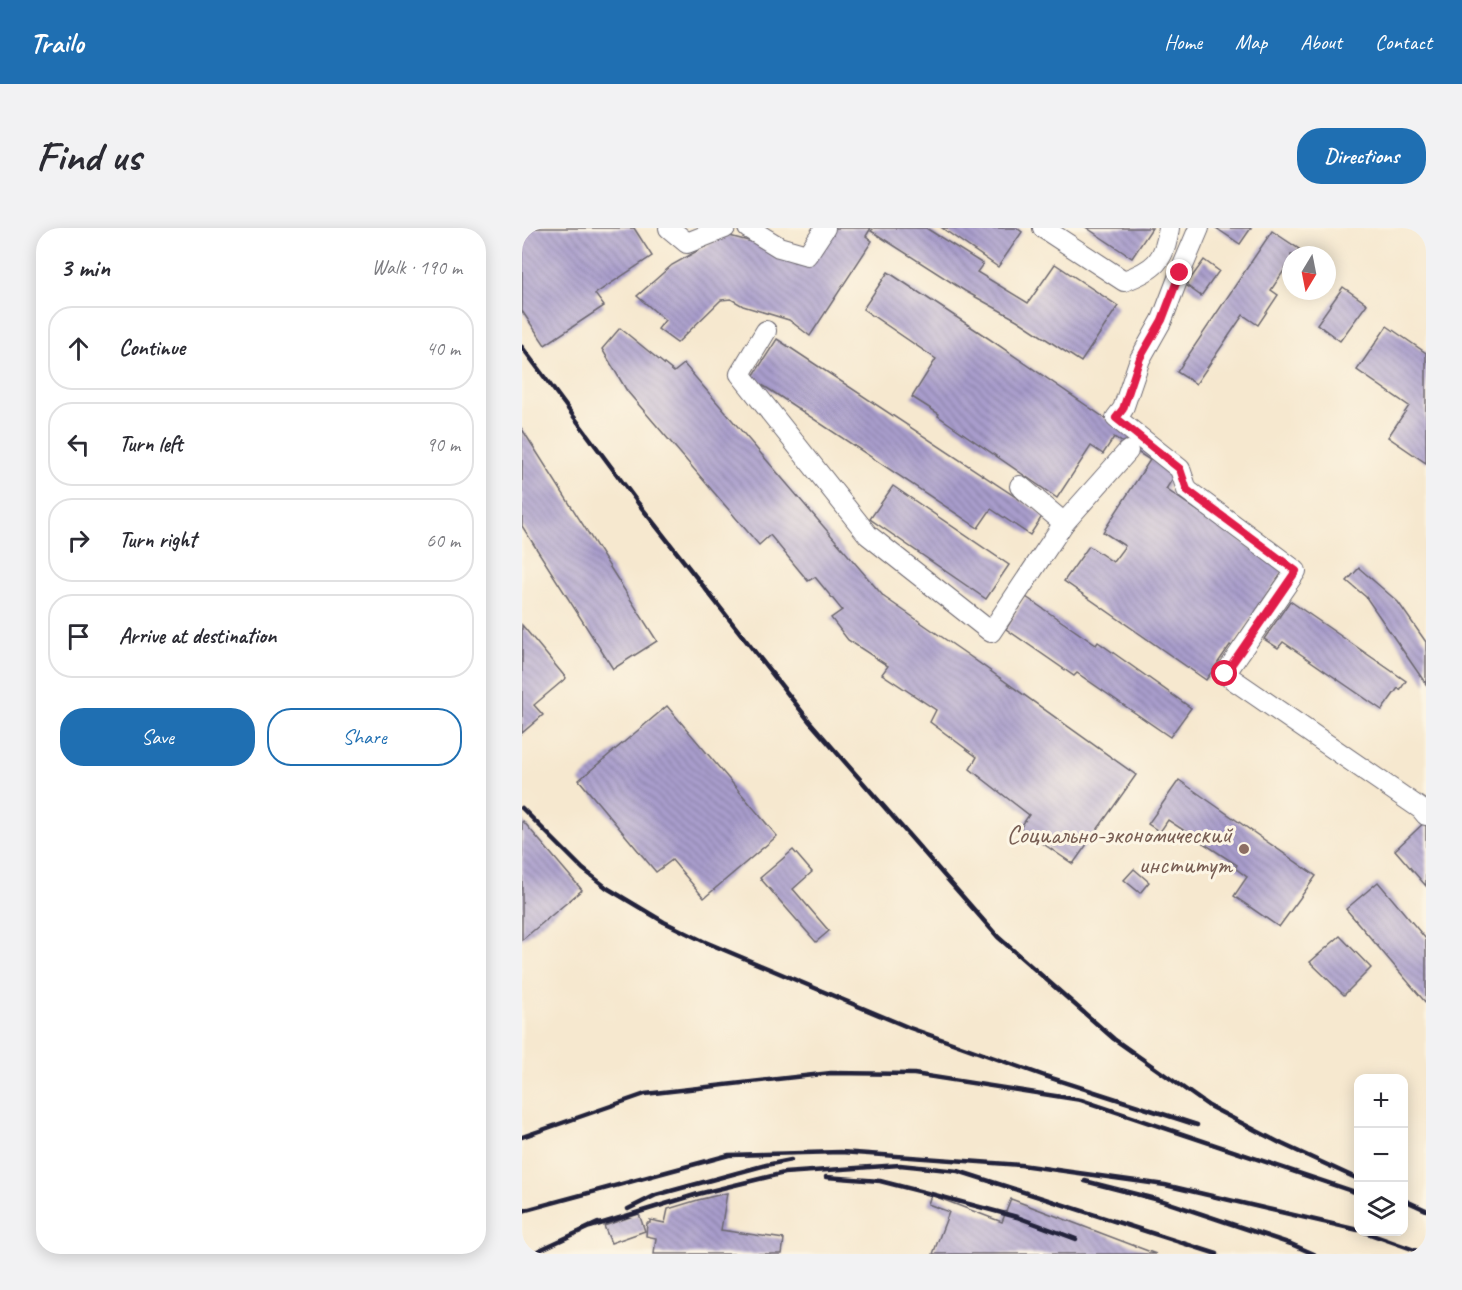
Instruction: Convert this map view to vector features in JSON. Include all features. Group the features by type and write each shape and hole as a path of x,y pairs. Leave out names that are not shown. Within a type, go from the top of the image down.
{"lane":[{"path":"669,228 687,243 725,228"},
{"path":"748,228 779,247 807,255 825,228"},
{"path":"1046,230 1124,281 1142,275 1155,265 1163,254 1169,228"},
{"path":"1199,228 1162,320 1140,358 1123,409 1116,418 1180,469 1187,490 1296,571 1225,674 1421,809 1426,815"},
{"path":"766,331 740,374 868,535 991,632 1064,523 1128,451"},
{"path":"1020,486 1064,523"}],"building":[{"path":"522,228 634,228 652,256 595,294 604,306 545,345 522,311"},
{"path":"835,228 871,228 866,236 872,241 810,336 789,320 743,306 731,299 721,300 677,343 658,329 665,320 637,296 672,265 726,235 767,246 794,262 811,264"},
{"path":"874,228 926,228 983,264 977,272 1028,303 1055,264 1118,306 1081,362 871,231"},
{"path":"942,228 1017,228 1022,232 998,267"},
{"path":"1087,228 1152,228 1132,258"},
{"path":"1216,228 1251,228 1240,244"},
{"path":"1272,231 1294,246 1282,246 1282,274 1271,290 1278,295 1258,325 1243,315 1196,384 1177,372"},
{"path":"1204,260 1219,271 1201,296 1186,285"},
{"path":"888,272 1179,469 1166,489 1284,570 1206,680 1064,581 1089,546 1113,562 1125,546 1103,532 1150,460 1114,437 1103,454 1091,446 1057,498 938,416 939,414 912,397 936,359 863,309"},
{"path":"1343,287 1367,304 1340,341 1317,324"},
{"path":"1387,326 1426,353 1426,463 1388,437 1409,406 1357,370"},
{"path":"620,328 674,372 684,364 884,597 1136,775 1073,864 1020,828 1029,815 970,769 977,757 930,722 936,710 882,674 888,666 848,640 831,618 842,610 815,577 808,581 770,535 759,545 627,391 602,349"},
{"path":"777,339 1043,515 1030,535 991,509 978,528 752,378"},
{"path":"522,429 657,641 613,669 522,526"},
{"path":"893,486 1009,565 986,599 870,519"},
{"path":"1359,568 1398,602 1426,642 1426,684 1366,597 1347,581"},
{"path":"1026,597 1096,645 1098,642 1191,708 1170,737 1077,673 1074,676 1006,629"},
{"path":"1290,601 1406,681 1382,710 1283,642 1278,648 1264,639"},
{"path":"522,625 566,678 534,705 543,715 522,733"},
{"path":"667,706 777,836 704,898 672,860 656,872 579,780"},
{"name":"Социально-экономический институт","path":"1179,780 1316,876 1279,927 1234,896 1247,877 1235,868 1237,865 1168,820 1160,832 1148,824"},
{"path":"1426,821 1426,886 1395,850"},
{"path":"522,822 582,890 522,940"},
{"path":"793,850 812,872 793,889 829,931 816,942 760,878"},
{"path":"1134,869 1149,882 1140,893 1124,880"},
{"path":"1378,882 1426,939 1426,1003 1346,909"},
{"path":"1340,936 1371,968 1344,995 1310,962"},
{"path":"727,1193 721,1230 784,1239 782,1254 654,1254 656,1238 646,1236 647,1223 650,1223 650,1220 665,1223 668,1209"},
{"path":"931,1195 1002,1222 1011,1199 1156,1254 933,1254 949,1212 928,1204"},
{"path":"639,1214 645,1231 611,1243 604,1226"}],"railway":[{"path":"522,347 638,503 810,722 998,937 1114,1039 1209,1106 1282,1144 1354,1177"},
{"path":"522,808 583,869 607,888 664,922 703,941 910,1028 1045,1076 1197,1125"},
{"path":"522,1137 645,1094 831,1073 914,1074 1081,1100 1354,1192"},
{"path":"522,1211 729,1155 841,1152 1021,1165 1165,1185 1354,1229"},
{"path":"628,1209 656,1195 791,1160"},
{"path":"590,1227 698,1194 784,1173 900,1165 958,1171 1217,1254"},
{"path":"826,1177 880,1181 1017,1217 1076,1239"},
{"path":"1085,1181 1163,1201 1291,1244 1314,1254"},
{"path":"1408,1202 1426,1210"},
{"path":"531,1254 598,1223"},
{"path":"1375,1236 1426,1254"}],"place":[{"name":"Социально-экономический институт","path":"1244,849"}],"route":[{"path":"1180,273 1162,320 1140,358 1123,409 1116,418 1180,469 1187,490 1296,571 1225,674"}]}
